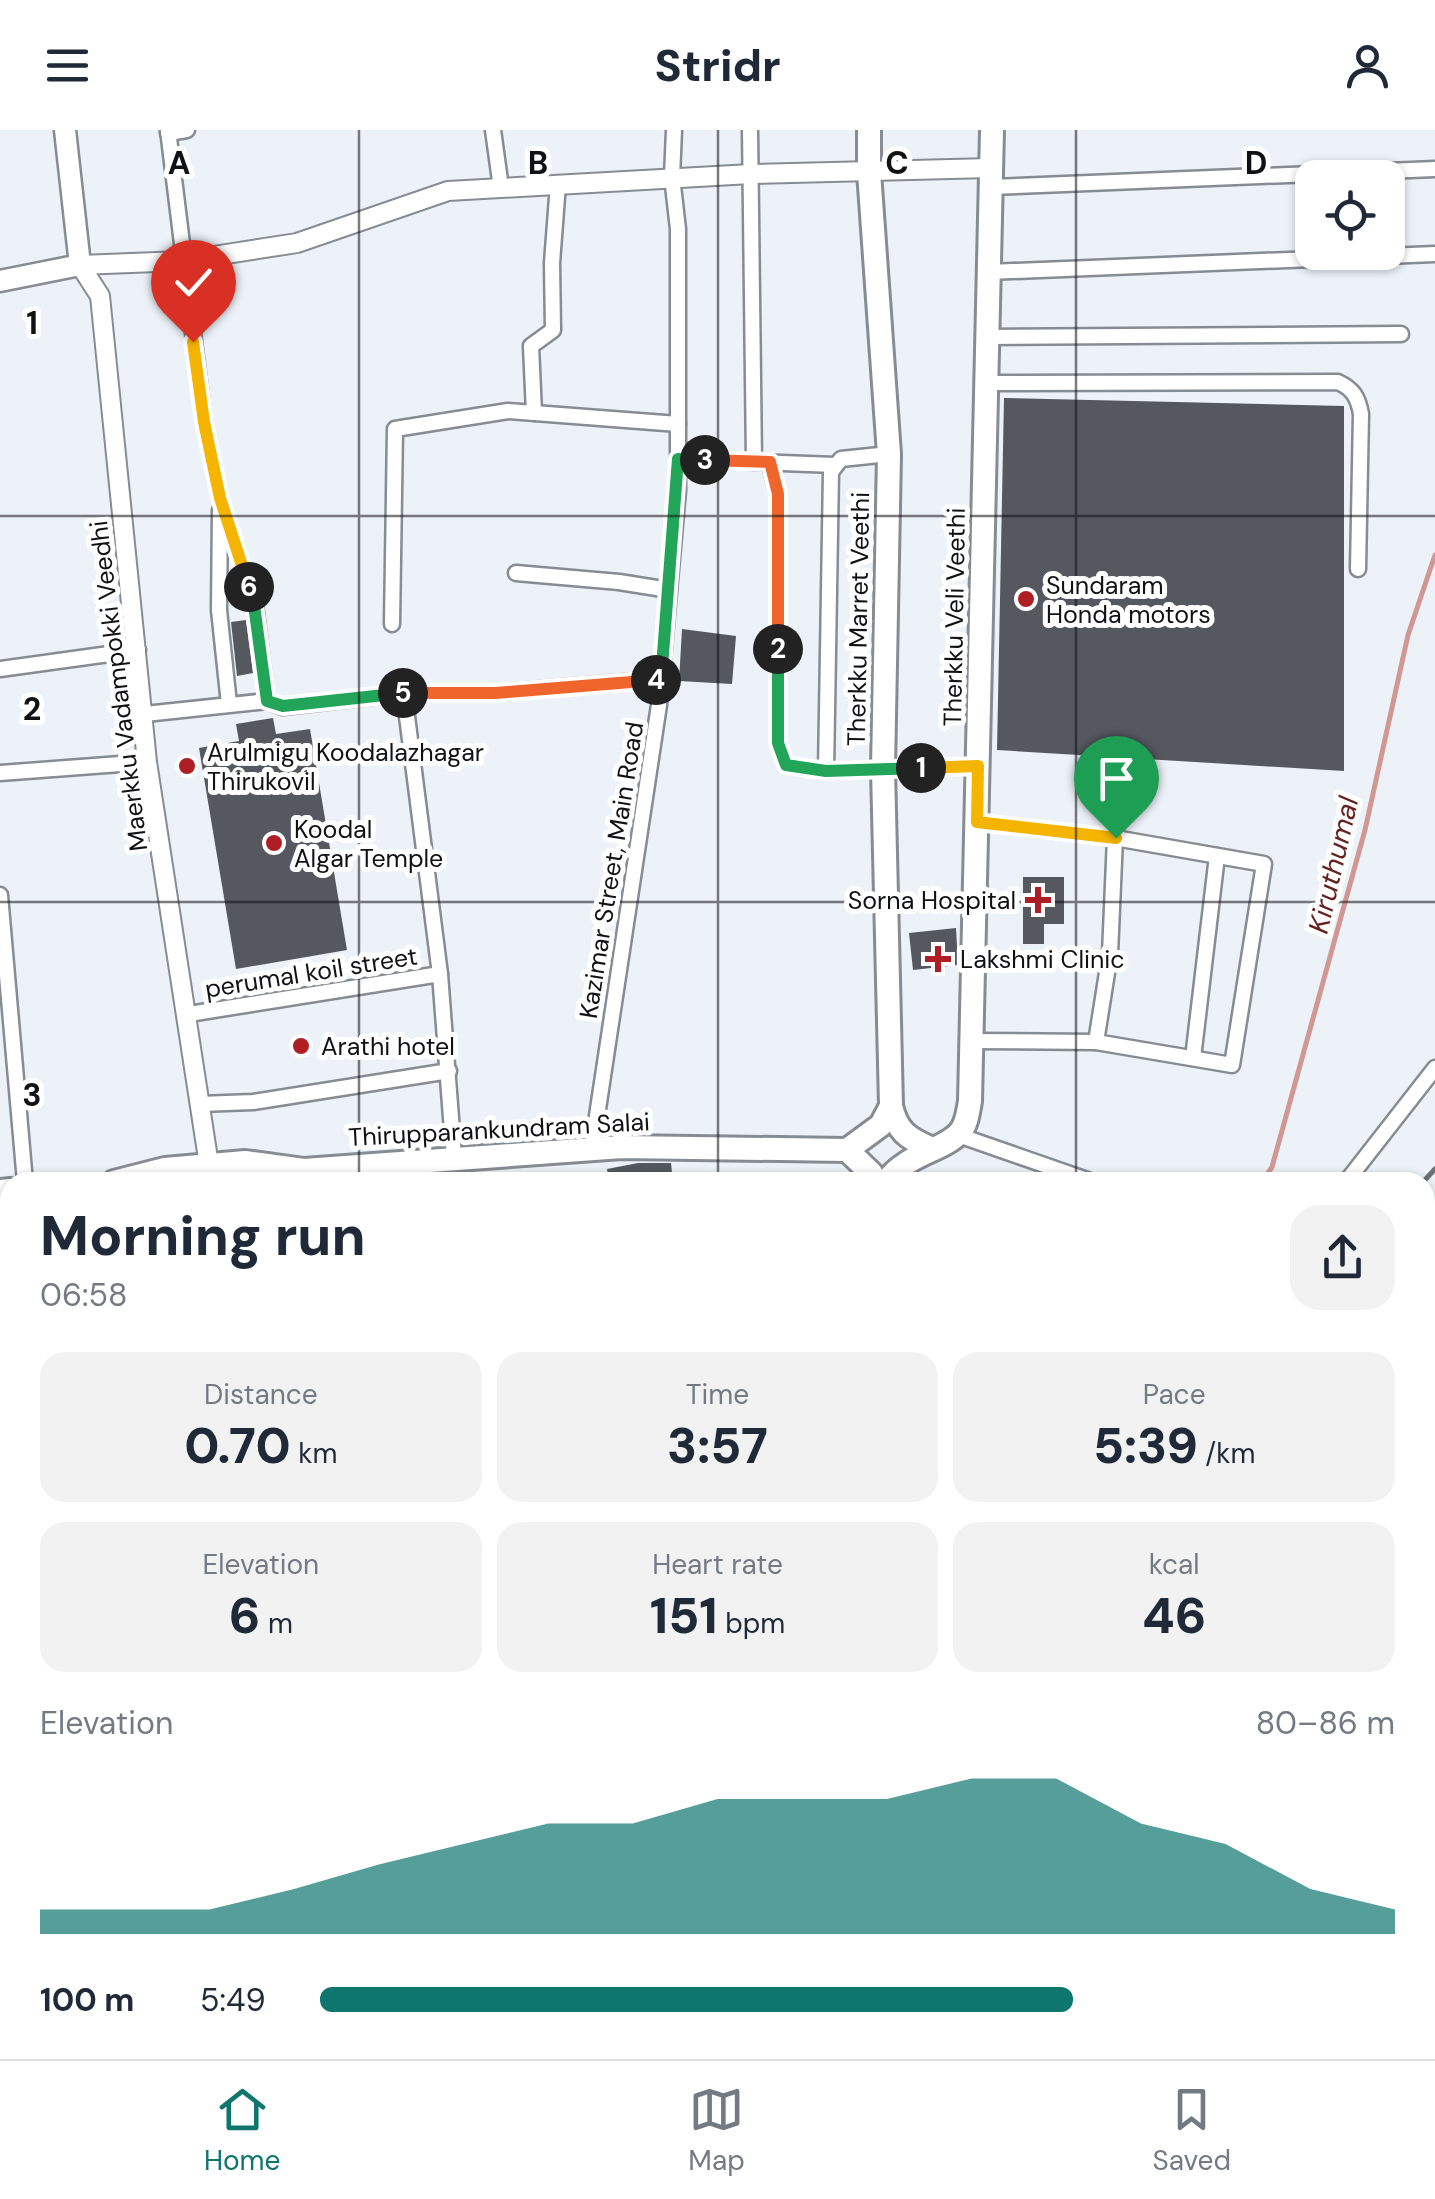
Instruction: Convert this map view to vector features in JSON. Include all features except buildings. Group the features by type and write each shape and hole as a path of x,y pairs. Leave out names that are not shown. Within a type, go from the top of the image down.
{"main road":[{"path":"0,281 80,264 65,130"},
{"name":"Therkku Marret Veethi","path":"868,130 890,454 883,769 891,1106"},
{"name":"Therkku Veli Veethi","path":"958,1136 966,1123 970,1102 992,130"},
{"path":"891,1106 896,1126 904,1136 930,1148"},
{"path":"870,1172 846,1150 880,1124 891,1106"},
{"path":"896,1172 930,1148 958,1136"},
{"name":"Thirupparankundram Salai","path":"156,1172 245,1162 304,1170 592,1148 846,1150"}],"street":[{"path":"187,130 168,132 204,422 220,498 254,605 267,701"},
{"path":"493,130 501,188"},
{"name":"Kazimar Street, Main Road","path":"592,1148 661,680 669,590 678,459 674,130"},
{"path":"750,130 762,462 778,494 778,743 786,765 826,771 978,766"},
{"path":"80,264 182,261 296,244 448,192 558,184 751,174 868,172 991,177 1435,169"},
{"path":"534,413 531,346 553,330 552,263 558,184"},
{"path":"989,272 1435,254"},
{"name":"Maerkku Vadampokki Veedhi","path":"80,264 100,296 148,762 209,1165"},
{"path":"988,337 1402,334"},
{"path":"987,383 1338,382 1351,388 1362,414 1358,569"},
{"path":"392,624 396,429 508,411 678,424"},
{"path":"678,459 835,464 851,456 890,454"},
{"path":"826,771 830,480 835,464"},
{"path":"220,498 219,610 229,704"},
{"path":"516,573 669,590"},
{"path":"0,668 138,650"},
{"path":"145,714 267,701 283,706 404,693 495,693 661,680"},
{"path":"404,693 440,974 454,1157"},
{"path":"0,773 148,762"},
{"path":"972,1041 1096,1042 1232,1065 1264,864 1116,838 977,822"},
{"path":"1096,1042 1110,954 1116,838"},
{"path":"1193,1058 1217,856"},
{"path":"0,895 24,1172"},
{"name":"perumal koil street","path":"189,1014 440,974"},
{"path":"1354,1172 1435,1068"},
{"path":"200,1104 253,1102 449,1071"},
{"path":"958,1136 1064,1172"},
{"path":"293,1172 304,1170"}],"waterway":[{"name":"Kiruthumal","path":"1269,1172 1365,830 1408,635 1435,555"}],"railway":[{"path":"1432,1172 1435,1169"}],"place":[{"name":"Sundaram Honda motors","path":"1026,599"},
{"name":"Arulmigu Koodalazhagar Thirukovil","path":"187,766"},
{"name":"Koodal Algar Temple","path":"274,843"},
{"name":"Sorna Hospital","path":"1038,900"},
{"name":"Lakshmi Clinic","path":"938,959"},
{"name":"Arathi hotel","path":"301,1046"}],"route":[{"path":"193,342 220,498 254,605 267,701 283,706 404,693 495,693 661,680 678,459 770,462 778,494 778,743 786,765 826,771 978,766 977,822 1116,838"}]}
